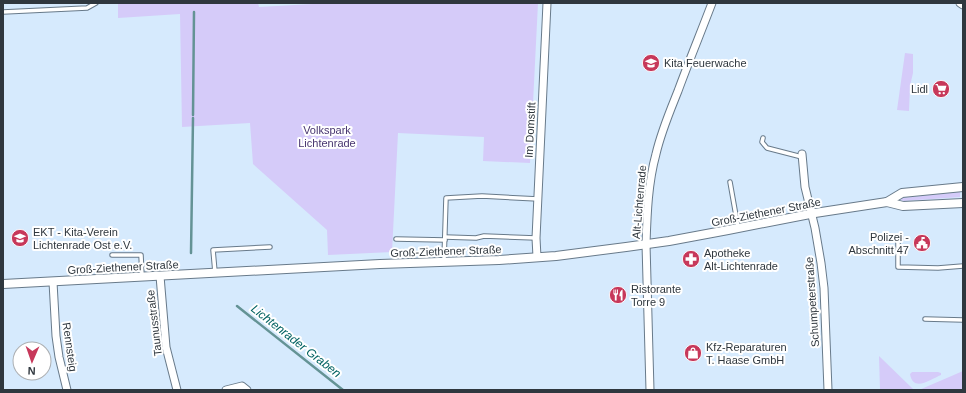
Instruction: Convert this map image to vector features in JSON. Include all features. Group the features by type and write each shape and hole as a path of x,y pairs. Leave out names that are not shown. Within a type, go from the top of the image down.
{"street":[{"name":"Im Domstift","path":"537,257 536,238 547,3"},
{"name":"Alt-Lichtenrade","path":"650,390 646,244 649,191 655,154 712,3"},
{"path":"960,3 963,6"},
{"name":"Schumpeterstraße","path":"802,156 805,187 823,277 828,390"},
{"name":"Groß-Ziethener Straße","path":"887,202 902,193 963,187"},
{"name":"Groß-Ziethener Straße","path":"3,284 537,257 646,244 738,228 811,213 887,202 903,206 963,202"},
{"name":"Taunusstraße","path":"160,276 166,347 177,390"},
{"name":"Rennsteig","path":"53,282 58,357 66,390"},
{"path":"226,390 242,386 247,390"}],"lane":[{"path":"3,12 87,8 96,3"},
{"path":"763,138 762,142 767,148 802,156"},
{"path":"730,182 738,228"},
{"path":"444,262 446,198 482,196 538,199"},
{"path":"396,239 476,238 484,236 536,238"},
{"path":"898,242 898,267 938,268 963,266"},
{"path":"215,273 214,250 270,248"},
{"path":"112,255 141,255 142,277"},
{"path":"925,319 963,320"}],"green space":[{"name":"Volkspark Lichtenrade","path":"118,3 258,3 259,7 330,3 538,3 530,163 483,161 484,137 398,133 392,252 328,255 327,230 253,164 250,123 182,127 180,14 118,18"},
{"path":"905,53 913,54 913,73 910,86 909,111 897,110"},
{"path":"960,192 960,197 901,200 902,198"},
{"path":"879,356 914,390 880,390"},
{"path":"963,371 963,390 919,390"},
{"path":"912,372 938,372 941,373 941,375 918,384 912,380 910,374"}],"waterway":[{"name":"Lichtenrader Graben","path":"193,115 194,12"},
{"name":"Lichtenrader Graben","path":"191,253 193,118"},
{"name":"Lichtenrader Graben","path":"237,306 343,390"}],"place":[{"name":"Kita Feuerwache","path":"651,63"},
{"name":"Lidl","path":"941,89"},
{"name":"EKT - Kita-Verein Lichtenrade Ost e.V.","path":"20,238"},
{"name":"Polizei - Abschnitt 47","path":"922,243"},
{"name":"Apotheke Alt-Lichtenrade","path":"691,259"},
{"name":"Ristorante Torre 9","path":"618,295"},
{"name":"Kfz-Reparaturen T. Haase GmbH","path":"693,353"}]}
